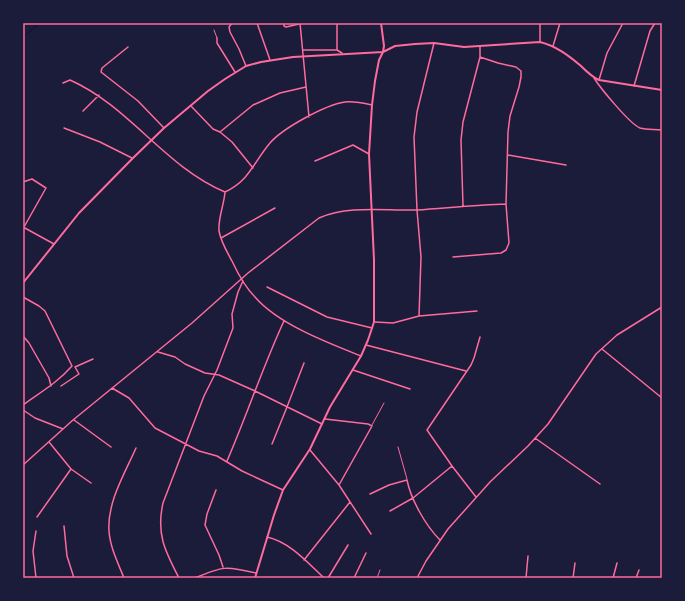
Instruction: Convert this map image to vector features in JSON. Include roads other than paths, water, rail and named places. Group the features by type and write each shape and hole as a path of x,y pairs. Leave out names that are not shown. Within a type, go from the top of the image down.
{"street":[{"path":"232,23 229,27 230,32 246,66"},
{"path":"258,23 270,60"},
{"path":"284,23 284,26 286,27 300,24 309,116"},
{"path":"337,23 337,50"},
{"path":"255,578 283,490 310,449 324,419 361,356 374,322 374,260 369,154 372,105 378,60 383,52 384,42 381,23"},
{"path":"540,23 540,42"},
{"path":"553,46 560,23"},
{"path":"599,80 607,53 623,23"},
{"path":"634,86 650,32 655,23"},
{"path":"217,38 217,43 235,72"},
{"path":"23,283 84,208 150,141 213,87 246,66 270,60 303,56 383,52 392,47 401,45 434,44 464,47 540,42 553,46 564,53 593,77 599,80 662,90"},
{"path":"419,316 421,257 417,210 414,137 417,112 434,44"},
{"path":"463,206 461,140 466,108 480,57 480,46"},
{"path":"128,47 102,68 101,72 138,101 164,128"},
{"path":"302,50 337,50 342,53"},
{"path":"453,257 501,253 509,246 510,240 506,204 508,132 510,116 519,87 520,71 516,67 480,57"},
{"path":"593,77 603,93 635,124 639,127 662,130"},
{"path":"63,83 70,80 99,95 150,141 195,176 212,187 225,192"},
{"path":"220,132 253,105 280,93 306,87"},
{"path":"83,111 99,95"},
{"path":"361,356 284,321 255,298 242,280 221,238 219,220 225,192 240,183 276,137 309,116 339,103 356,102 372,105"},
{"path":"191,105 213,129 220,132 235,146 253,168"},
{"path":"64,128 100,142 133,158"},
{"path":"315,162 329,154 353,145 369,154"},
{"path":"508,155 566,165"},
{"path":"23,182 32,179 46,188 23,227 54,244"},
{"path":"23,465 73,420 158,352 242,280 319,218 339,213 371,210 417,210 506,204"},
{"path":"221,238 275,208"},
{"path":"179,578 161,536 160,520 163,503 204,396 233,328 232,314 242,280"},
{"path":"267,287 327,317 372,328"},
{"path":"23,297 45,311 72,366 80,374 61,386"},
{"path":"417,578 440,540 476,497 495,476 548,424 580,375 596,354 617,335 662,306"},
{"path":"374,322 393,324 419,316 477,311"},
{"path":"227,461 269,353 284,321"},
{"path":"23,336 29,343 49,378 51,386"},
{"path":"476,497 427,430 474,358 480,337"},
{"path":"366,345 466,371"},
{"path":"602,349 662,398"},
{"path":"158,352 175,357 185,364 206,373 255,391 322,424"},
{"path":"74,367 93,359"},
{"path":"272,444 288,407 304,363"},
{"path":"23,405 51,386 72,366"},
{"path":"353,370 410,389"},
{"path":"112,388 129,398 155,428 199,451 212,454 227,461 242,471 283,490"},
{"path":"23,410 35,418 63,429"},
{"path":"324,419 372,425 372,428 339,485"},
{"path":"73,420 111,448"},
{"path":"535,438 600,484"},
{"path":"49,442 71,469 91,483"},
{"path":"124,578 112,547 109,522 116,494 136,448"},
{"path":"310,449 339,485 371,534"},
{"path":"390,511 413,498 452,466"},
{"path":"37,517 71,469"},
{"path":"370,494 389,485 407,480 413,498 428,526 440,540"},
{"path":"216,490 207,514 205,525 219,555 223,568"},
{"path":"304,560 350,502"},
{"path":"64,526 67,556 74,578"},
{"path":"36,531 33,551 36,578"},
{"path":"267,537 282,544 304,560 324,578"},
{"path":"328,578 348,545"},
{"path":"354,578 366,553"},
{"path":"526,578 528,556"},
{"path":"573,578 574,563"},
{"path":"613,578 617,563"},
{"path":"194,578 223,568 237,568 257,573"},
{"path":"636,578 639,570"}],"lane":[{"path":"214,30 217,38"},
{"path":"372,425 384,403"},
{"path":"398,447 407,480"},
{"path":"377,578 380,570"}],"waterway":[{"path":"23,37 40,23"}]}
